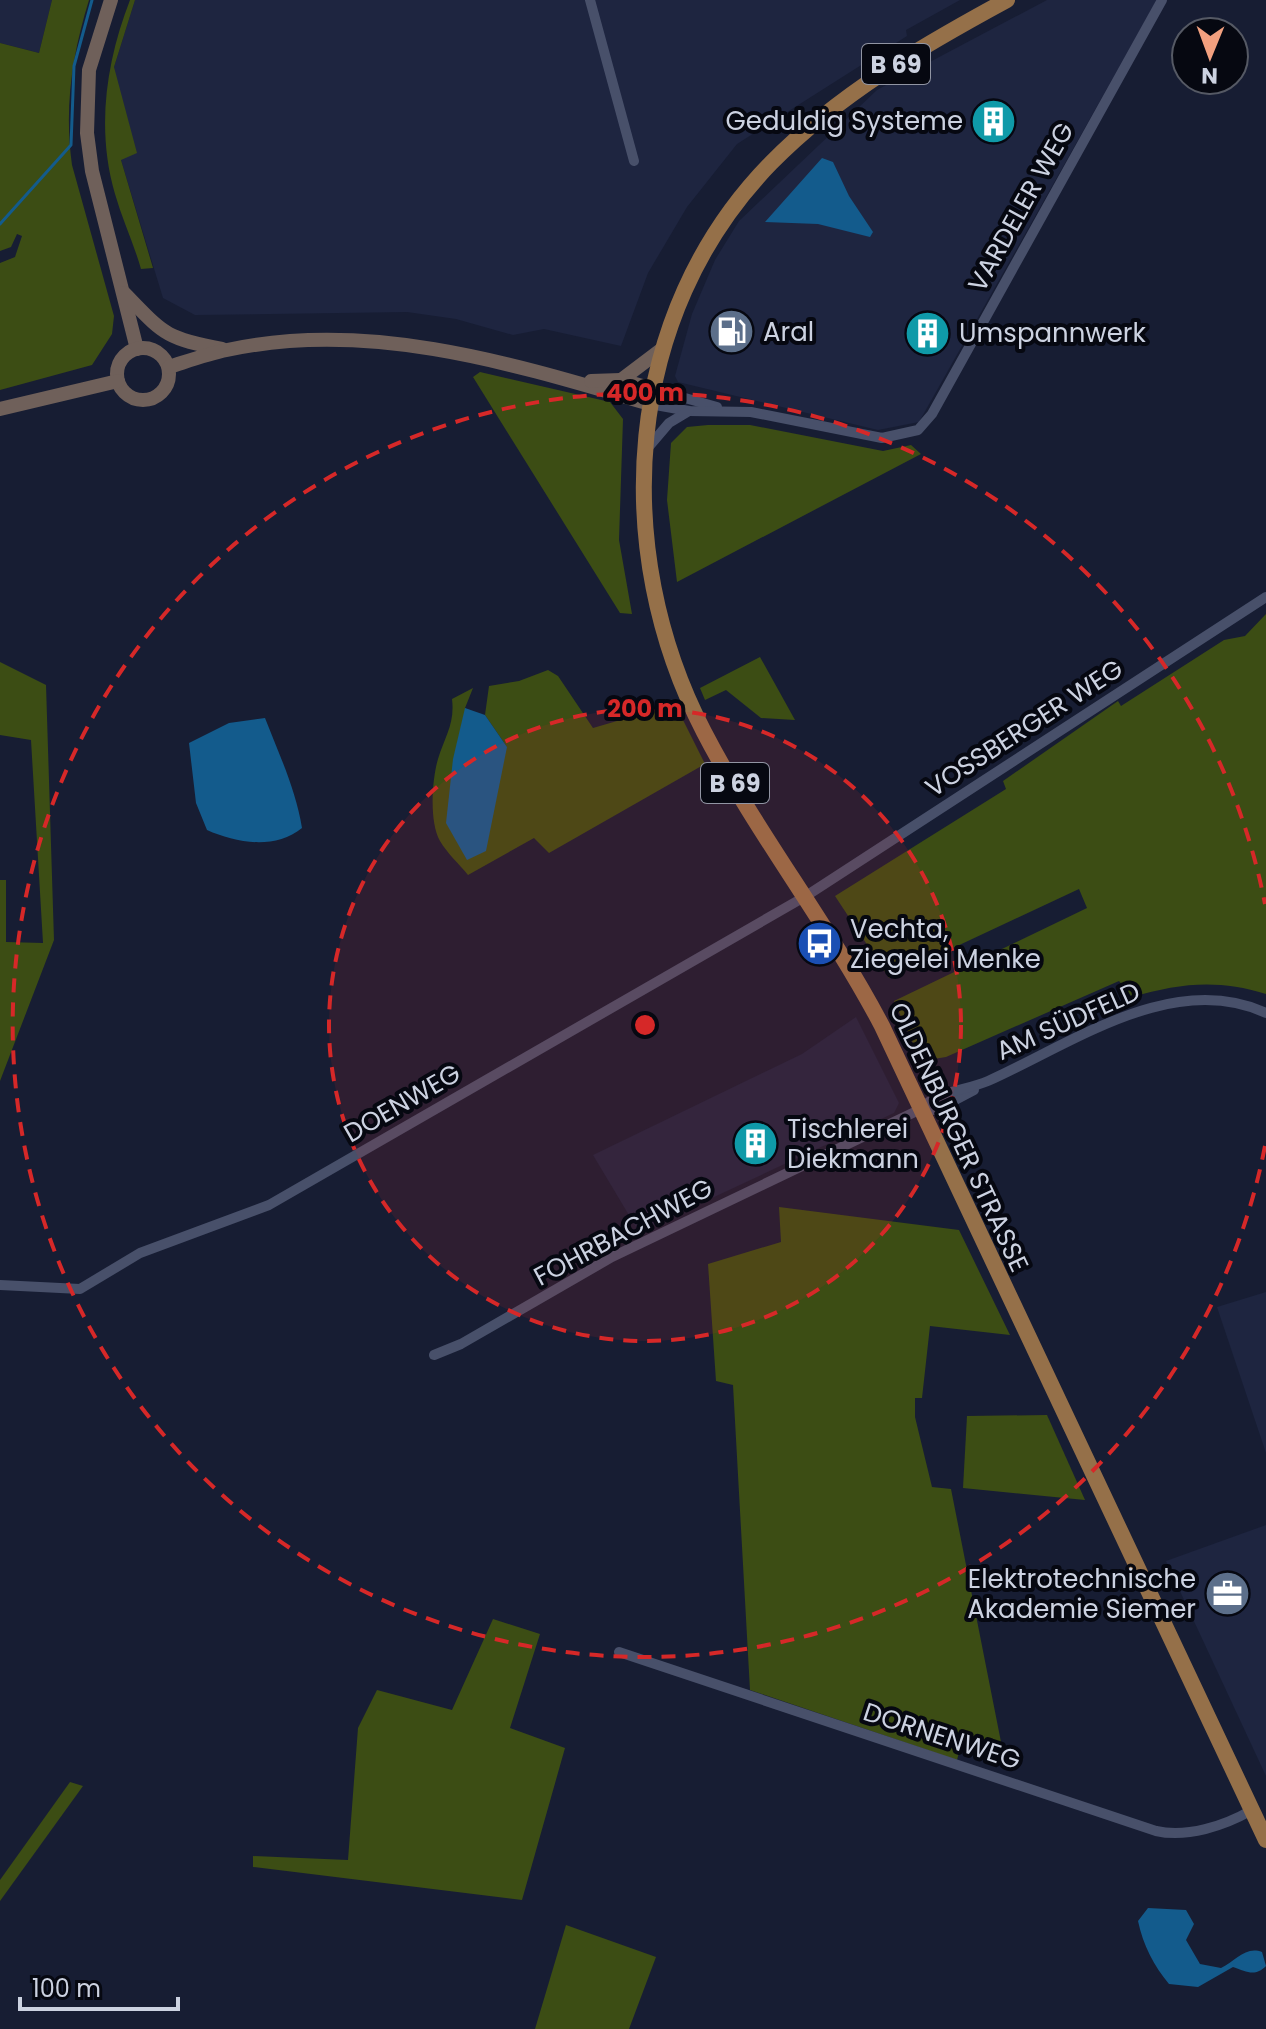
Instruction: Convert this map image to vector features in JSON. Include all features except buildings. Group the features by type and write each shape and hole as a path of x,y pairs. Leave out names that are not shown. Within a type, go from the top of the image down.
{"main road":[{"path":"111,0 89,70 87,133 92,171 137,349"},
{"name":"B 69","path":"652,396 676,305 728,214 769,165 822,116 866,83 1007,0"},
{"path":"124,293 164,334 227,350"},
{"path":"169,367 227,350 289,342 380,341 422,346 652,396"},
{"path":"137,349 153,350 169,367 168,384 150,400 127,394 118,381 123,358 137,349"},
{"path":"621,380 662,349"},
{"path":"582,382 621,380 652,396"},
{"path":"0,409 118,381"},
{"name":"OLDENBURGER STRASSE","path":"652,396 645,452 646,549 652,585 672,657 705,733 859,982 1266,1840"}],"street":[{"path":"590,0 634,161"},
{"name":"VARDELER WEG","path":"652,396 882,438 918,430 932,414 1162,0"},
{"name":"VARDELER WEG","path":"652,396 689,411 726,409"},
{"path":"645,452 669,423 689,411"},
{"name":"VOSSBERGER WEG","path":"806,896 1266,597"},
{"name":"DOENWEG","path":"0,1285 80,1289 140,1253 269,1205 806,896"},
{"name":"AM SÜDFELD","path":"921,1109 931,1098 983,1083 1141,1010 1164,1003 1224,1001 1266,1013"},
{"name":"FOHRBACHWEG","path":"434,1355 461,1344 612,1257 921,1109"},
{"name":"DORNENWEG","path":"619,1652 1156,1831 1179,1834 1237,1819 1252,1810"}],"shaded area":[{"path":"0,0 52,0 39,53 0,43"},
{"path":"135,0 960,0 906,30 907,36 737,144 687,207 648,273 621,346 544,329 513,335 456,319 407,312 195,315 163,298 121,160 114,67"},
{"path":"1047,0 1157,0 919,422 878,430 678,382 675,376 692,314 715,260 739,221 877,90"},
{"path":"856,1017 899,1103 894,1113 639,1232 593,1155 802,1054"},
{"path":"1266,1292 1266,1453 1217,1307"},
{"path":"1266,1525 1266,1776 1166,1561"}],"green space":[{"path":"52,0 89,0 71,82 70,144 72,165 114,316 112,334 92,365 0,390 0,263 15,257 22,236 17,234 11,247 0,251 0,43 39,53"},
{"path":"130,0 135,0 114,67 137,153 121,160 153,268 141,269 115,194 106,145 106,96 110,71"},
{"path":"480,372 610,402 623,419 619,540 632,614 620,613 473,377"},
{"path":"750,425 883,451 911,445 921,454 677,582 667,500 671,443 687,427"},
{"path":"1266,614 1266,994 1232,986 1199,985 1132,997 1119,981 946,1057 921,1061 894,1001 1087,908 1079,889 889,978 835,896 1006,789 1003,781 1118,701 1121,706 1224,640 1245,636"},
{"path":"760,657 795,720 761,718 726,690 705,700 700,688"},
{"path":"0,662 46,685 54,940 0,1081 0,880 6,880 6,942 43,943 31,740 0,735"},
{"path":"548,670 558,676 593,728 675,704 705,764 549,853 534,838 468,875 440,841 433,812 436,767 451,723 452,699 473,688 465,708 507,747 485,715 489,686 519,681"},
{"path":"779,1207 959,1230 1010,1335 930,1326 922,1398 915,1398 915,1417 932,1487 951,1489 1002,1747 961,1745 957,1760 750,1690 733,1385 716,1381 708,1264 781,1242"},
{"path":"1047,1415 1085,1500 963,1488 967,1416"},
{"path":"493,1619 540,1634 510,1728 565,1748 522,1900 253,1867 253,1856 348,1860 358,1728 377,1690 452,1710"},
{"path":"70,1782 83,1786 0,1901 0,1880"},
{"path":"566,1925 656,1957 629,2029 535,2029"}],"water":[{"path":"822,158 833,162 849,196 873,232 870,237 818,224 765,222"},
{"path":"465,708 485,715 507,747 486,851 467,860 446,823 453,759"},
{"path":"265,718 291,786 302,828 268,842 243,841 207,830 196,803 189,743 229,723"},
{"path":"1148,1908 1186,1910 1194,1924 1186,1940 1200,1964 1221,1968 1246,1953 1256,1951 1262,1952 1266,1966 1254,1972 1233,1967 1198,1987 1169,1984 1150,1955 1140,1930 1138,1921"}],"waterway":[{"path":"0,224 71,145 74,66 92,0"}],"place":[{"name":"Geduldig Systeme","path":"994,121"},
{"name":"Aral","path":"732,332"},
{"name":"Umspannwerk","path":"928,333"},
{"name":"Vechta, Ziegelei Menke","path":"819,944"},
{"name":"Tischlerei Diekmann","path":"756,1144"},
{"name":"Elektrotechnische Akademie Siemer","path":"1227,1594"}]}
